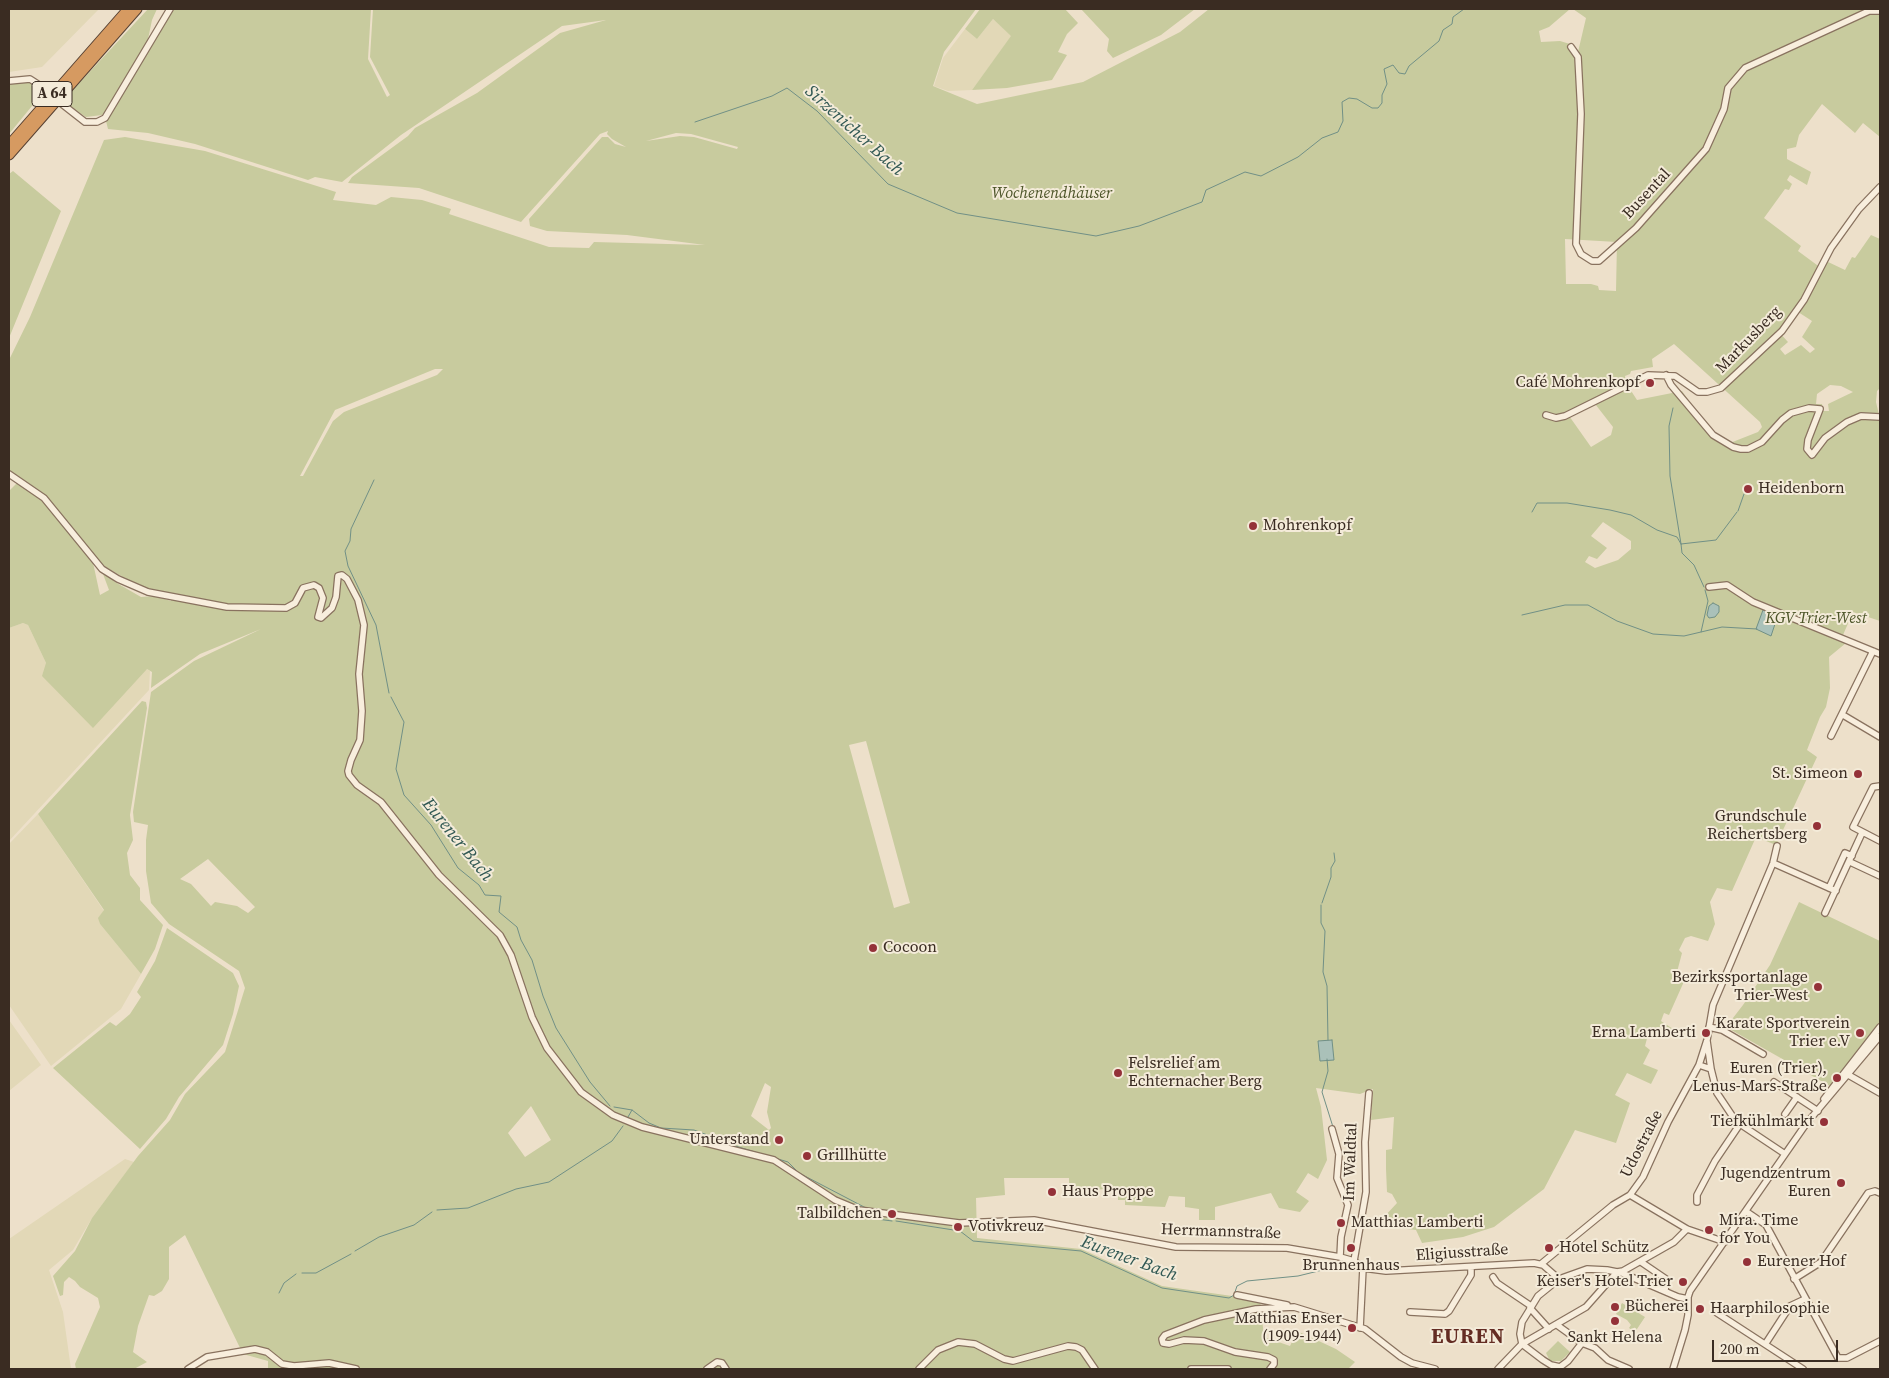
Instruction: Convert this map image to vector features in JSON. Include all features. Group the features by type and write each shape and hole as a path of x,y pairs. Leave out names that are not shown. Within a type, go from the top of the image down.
{"highway":[{"name":"A 64","path":"9,145 128,9"},
{"name":"A 64","path":"9,155 137,9"}],"street":[{"path":"62,104 85,122 97,122 104,118 170,9"},
{"name":"Busental","path":"1571,47 1578,57 1581,114 1576,191 1576,244 1581,254 1592,261 1599,261 1636,228 1706,149 1724,109 1728,88 1744,68 1869,11 1880,11"},
{"path":"9,81 30,79 44,88"},
{"name":"Markusberg","path":"1666,375 1675,376 1698,392 1716,391 1725,385 1782,331 1804,300 1831,248 1859,209 1880,187"},
{"path":"1546,415 1556,418 1565,416 1648,375 1666,375 1680,397 1712,436 1741,449 1748,449 1762,442 1791,413 1809,408 1820,409 1808,440 1807,449 1812,455 1825,438 1847,422 1861,416 1880,417"},
{"name":"Herrmannstraße","path":"9,474 44,498 102,569 118,579 148,592 227,606 286,608 296,603 303,588 314,584 319,588 323,598 318,617 321,618 332,608 336,597 338,576 342,575 347,579 358,600 364,625 359,674 362,711 360,740 351,760 349,775 357,785 381,802 439,875 500,935 511,955 541,1037 580,1092 598,1107 642,1127 774,1160 835,1200 859,1210 959,1223 1034,1220 1170,1246 1280,1247 1340,1257 1354,1261 1362,1268"},
{"path":"1710,587 1727,585 1753,602 1880,654"},
{"path":"1831,736 1873,651"},
{"path":"1843,715 1880,736"},
{"path":"1880,786 1873,787 1852,827 1880,841"},
{"path":"1825,913 1862,833"},
{"name":"Udostraße","path":"1541,1264 1613,1205 1630,1195 1643,1177 1668,1122 1699,1065 1707,1040 1713,1005 1773,863 1777,846"},
{"path":"1829,888 1846,853 1851,859 1880,876"},
{"path":"1773,863 1836,891"},
{"path":"1673,1369 1685,1330 1690,1291 1747,1212 1785,1154 1880,1027"},
{"path":"1709,1028 1723,1028 1763,1054"},
{"path":"1846,1074 1880,1036"},
{"path":"1707,1040 1717,1093 1724,1105 1740,1124 1785,1154"},
{"path":"1699,1065 1711,1068"},
{"path":"1846,1074 1880,1093"},
{"path":"1774,1082 1820,1109"},
{"name":"Im Waldtal","path":"1354,1261 1366,1192 1365,1142 1369,1093"},
{"path":"1785,1114 1797,1097"},
{"path":"1697,1202 1697,1195 1714,1161 1740,1124"},
{"path":"1332,1129 1339,1154 1338,1178 1348,1205 1341,1237 1340,1257"},
{"path":"1794,1278 1821,1262 1868,1193 1874,1191 1880,1193"},
{"path":"1630,1195 1687,1229 1725,1242"},
{"path":"1747,1212 1766,1225 1838,1358 1847,1358 1880,1341"},
{"path":"1498,1369 1522,1344 1586,1307 1617,1272 1641,1262 1674,1242 1687,1229"},
{"path":"1641,1262 1666,1279 1665,1291"},
{"name":"Eligiusstraße","path":"1362,1268 1403,1271 1471,1268 1520,1263 1541,1264"},
{"path":"1541,1264 1559,1279"},
{"path":"1360,1328 1362,1268"},
{"path":"1410,1312 1445,1314 1450,1312 1471,1275 1471,1268"},
{"path":"1582,1343 1568,1361 1560,1367 1551,1366 1522,1344 1520,1327 1531,1307 1538,1296 1559,1279 1588,1269 1617,1272 1688,1299"},
{"path":"1494,1277 1497,1283 1531,1307 1549,1329"},
{"path":"1237,1295 1294,1307 1360,1328 1372,1334 1392,1352 1422,1368 1435,1369"},
{"path":"1766,1343 1790,1306 1805,1299"},
{"path":"1270,1369 1274,1364 1268,1357 1235,1352 1204,1341 1184,1340 1169,1344 1162,1340 1165,1335 1204,1320 1256,1309 1294,1307"},
{"path":"1717,1312 1804,1369"},
{"path":"1557,1325 1582,1343 1595,1348 1619,1368 1629,1369"},
{"path":"919,1369 938,1350 958,1342 976,1344 1004,1360 1013,1361 1068,1346 1076,1347 1082,1350 1095,1369"},
{"path":"188,1369 207,1357 255,1349 267,1352 282,1364 294,1366 329,1363 356,1369"},
{"path":"706,1369 717,1362 722,1363 726,1369"},
{"path":"1191,1369 1228,1369"}],"shaded area":[{"path":"9,9 99,9 42,67 9,72"},
{"path":"993,19 1012,36 972,90 948,91 934,86 943,58 965,29 977,39"},
{"path":"23,623 28,625 46,663 147,669 150,671 149,690 9,841 9,628"},
{"path":"38,814 104,911 99,918 100,924 141,974 121,1009 51,1066 9,1005 9,844"},
{"path":"9,1020 41,1065 9,1091"},
{"path":"125,1159 134,1162 92,1218 73,1250 49,1270 63,1312 71,1369 9,1369 9,1239"}],"green space":[{"path":"148,9 157,9 152,20 147,44 108,111 102,115 86,117 71,107 67,102 70,93"},
{"path":"174,9 371,9 368,59 387,97 390,95 370,57 373,9 976,9 944,52 933,86 977,104 1083,82 1180,32 1209,9 1570,9 1549,27 1539,31 1541,42 1560,41 1570,44 1578,52 1586,18 1573,9 1880,9 1880,137 1863,123 1855,133 1822,104 1799,135 1796,147 1787,149 1787,159 1811,172 1807,185 1790,175 1787,180 1792,184 1789,190 1785,189 1764,218 1801,246 1798,251 1821,268 1826,261 1845,270 1852,257 1855,258 1871,235 1880,239 1880,388 1877,391 1876,402 1880,419 1880,621 1853,612 1843,635 1846,643 1829,657 1830,688 1826,707 1807,750 1817,757 1776,845 1756,837 1732,891 1717,888 1710,902 1715,924 1708,941 1691,936 1685,938 1679,950 1682,953 1677,972 1686,977 1669,1015 1664,1013 1661,1021 1676,1031 1674,1036 1649,1031 1645,1046 1650,1050 1643,1064 1658,1070 1651,1084 1627,1073 1615,1095 1630,1103 1616,1143 1575,1130 1544,1189 1494,1227 1463,1237 1422,1243 1416,1230 1388,1227 1384,1217 1397,1203 1392,1194 1387,1192 1386,1169 1386,1150 1392,1149 1394,1117 1371,1120 1373,1089 1360,1094 1316,1088 1321,1107 1327,1160 1318,1179 1308,1173 1296,1192 1309,1201 1300,1212 1279,1208 1271,1193 1215,1207 1215,1220 1199,1220 1199,1209 1185,1207 1185,1197 1169,1196 1165,1207 1125,1205 1125,1200 1118,1200 1118,1189 1069,1190 1069,1178 1004,1178 1005,1195 976,1198 977,1238 1081,1249 1162,1286 1260,1300 1264,1337 1290,1346 1297,1331 1336,1349 1355,1362 1348,1369 268,1369 268,1361 243,1354 185,1235 169,1247 169,1279 162,1291 154,1296 149,1295 138,1326 133,1352 147,1362 134,1369 76,1369 75,1364 100,1307 98,1298 80,1287 69,1277 64,1282 63,1295 60,1296 53,1276 75,1251 92,1218 138,1156 170,1120 185,1094 225,1052 245,988 239,971 169,924 151,903 146,871 148,825 134,822 133,812 151,692 194,661 261,629 200,654 151,688 152,672 147,669 93,728 42,676 46,663 28,625 23,623 9,628 9,491 17,483 40,496 92,558 100,595 109,590 103,574 106,574 115,582 141,597 155,596 171,601 171,598 145,590 101,564 43,493 9,470 9,360 30,317 104,140 125,137 205,151 336,192 333,200 376,205 391,197 422,200 451,209 449,214 549,247 589,248 594,242 705,245 627,235 547,231 530,226 529,219 602,137 608,137 615,144 626,147 612,139 607,134 608,131 600,134 521,222 419,188 348,183 352,177 408,136 415,128 477,93 560,33 606,20 562,26 401,135 342,182 315,177 308,180 195,144 148,133 108,129 106,121","holes":["676,133 691,134 738,147 737,149 694,137 680,136 646,141","1565,239 1617,242 1616,291 1599,290 1598,286 1591,284 1566,284","1795,310 1812,321 1802,337 1815,349 1810,353 1801,345 1785,355 1780,349 1788,342 1778,331","1674,344 1760,422 1762,427 1758,432 1730,443 1711,432 1682,391 1637,400 1626,383 1625,376 1630,374 1631,371 1653,367 1652,359","435,369 443,369 437,375 344,412 333,421 303,476 300,476 335,410","1830,385 1841,386 1853,392 1828,404 1829,411 1823,411 1822,404 1816,404 1817,394","1592,400 1613,427 1611,435 1591,447 1567,413","1603,522 1631,541 1631,549 1618,560 1595,568 1585,562 1589,556 1597,559 1607,548 1591,536","866,741 910,903 894,908 849,745","208,859 255,907 248,913 237,906 215,902 211,906 191,884 180,879","765,1083 771,1087 767,1112 771,1128 769,1130 751,1116","531,1106 551,1140 525,1157 508,1133"]},
{"path":"980,9 1065,9 1078,23 1067,34 1058,52 1067,55 1052,80 1007,88 972,90 1011,36 993,19 977,39 965,29"},
{"path":"1081,9 1195,9 1161,35 1113,58 1107,51 1109,39"},
{"path":"14,82 34,83 41,95 9,134 9,85"},
{"path":"13,171 61,211 9,338 9,174"},
{"path":"142,701 146,702 147,708 130,815 133,840 127,853 130,875 140,888 140,900 163,925 155,949 141,974 100,924 98,918 104,910 38,814"},
{"name":"Bezirkssportanlage Trier-West","path":"1799,902 1880,941 1880,1024 1830,1086 1726,1027 1770,965"},
{"path":"167,928 233,973 239,986 233,1014 223,1045 179,1097 166,1119 140,1149 53,1068 110,1022 116,1026 130,1014 141,997 137,992 155,961"},
{"path":"1622,1303 1645,1317 1635,1332 1629,1328 1631,1325 1627,1320 1616,1314"},
{"path":"1558,1341 1570,1352 1561,1361 1550,1361 1546,1353"}],"water":[{"path":"1713,603 1719,606 1719,612 1715,617 1709,618 1707,615 1709,606"},
{"path":"1763,610 1778,615 1771,636 1756,629"},
{"path":"1332,1040 1334,1060 1320,1061 1318,1041"}],"waterway":[{"name":"Sirzenicher Bach","path":"695,122 772,96 787,88 817,111 888,184 957,213 1096,236 1139,226 1202,202 1206,190 1245,172 1261,176 1298,157 1322,138 1338,132 1343,121 1342,102 1349,98 1357,99 1372,108 1378,108 1382,103 1382,95 1387,84 1384,69 1393,65 1399,73 1405,74 1409,66 1439,41 1443,30 1452,24 1453,17 1464,9"},
{"path":"1673,408 1669,426 1670,476 1681,544"},
{"name":"Eurener Bach","path":"374,480 351,529 350,541 345,551 348,566 376,625 389,693"},
{"path":"1745,492 1748,489"},
{"path":"1738,511 1744,494"},
{"path":"1532,512 1537,503 1567,503 1610,510 1631,515 1657,530 1677,537 1681,544"},
{"path":"1704,587 1694,565 1682,553 1681,544 1716,540 1737,512"},
{"path":"1705,590 1708,601 1701,632 1722,627 1757,629"},
{"path":"1522,615 1565,605 1588,605 1617,621 1653,634 1684,636 1701,632"},
{"name":"Eurener Bach","path":"391,697 404,722 396,769 404,795 431,825 458,868 479,885 485,895 501,896 499,912 517,927 521,940 532,960 543,996 556,1028 590,1082 610,1106"},
{"path":"1322,903 1331,877 1331,868 1335,861 1334,853"},
{"path":"1321,905 1321,923 1325,931 1323,972 1327,986 1328,1040"},
{"path":"1327,1059 1328,1071 1322,1092 1333,1127"},
{"name":"Eurener Bach","path":"614,1107 632,1110 649,1123 661,1128 694,1130 729,1143"},
{"name":"Eurener Bach","path":"628,1117 632,1110"},
{"path":"437,1210 468,1208 516,1189 549,1182 612,1141 623,1126"},
{"name":"Eurener Bach","path":"732,1145 788,1162 799,1173 866,1208"},
{"path":"355,1251 379,1237 414,1225 432,1212"},
{"name":"Eurener Bach","path":"874,1215 877,1219 892,1221"},
{"name":"Eurener Bach","path":"896,1221 960,1231 973,1241 1081,1251 1162,1288 1229,1298 1234,1295 1237,1286 1247,1281 1298,1276 1347,1264"},
{"path":"302,1273 316,1273 351,1254"},
{"path":"279,1293 284,1283 296,1274"}],"place":[{"name":"Café Mohrenkopf","path":"1650,383"},
{"name":"Heidenborn","path":"1748,489"},
{"name":"Mohrenkopf","path":"1253,526"},
{"name":"St. Simeon","path":"1858,774"},
{"name":"Grundschule Reichertsberg","path":"1817,826"},
{"name":"Cocoon","path":"873,948"},
{"name":"Bezirkssportanlage Trier-West","path":"1818,987"},
{"name":"Erna Lamberti","path":"1706,1033"},
{"name":"Karate Sportverein Trier e.V","path":"1860,1033"},
{"name":"Felsrelief am Echternacher Berg","path":"1118,1073"},
{"name":"Euren (Trier), Lenus-Mars-Straße","path":"1837,1078"},
{"name":"Tiefkühlmarkt","path":"1824,1122"},
{"name":"Unterstand","path":"779,1140"},
{"name":"Grillhütte","path":"807,1156"},
{"name":"Jugendzentrum Euren","path":"1841,1183"},
{"name":"Haus Proppe","path":"1052,1192"},
{"name":"Talbildchen","path":"892,1214"},
{"name":"Matthias Lamberti","path":"1341,1223"},
{"name":"Votivkreuz","path":"958,1227"},
{"name":"Mira. Time for You","path":"1709,1230"},
{"name":"Brunnenhaus","path":"1351,1248"},
{"name":"Hotel Schütz","path":"1549,1248"},
{"name":"Eurener Hof","path":"1747,1262"},
{"name":"Keiser's Hotel Trier","path":"1683,1282"},
{"name":"Bücherei","path":"1615,1307"},
{"name":"Haarphilosophie","path":"1700,1309"},
{"name":"Sankt Helena","path":"1615,1321"},
{"name":"Matthias Enser (1909-1944)","path":"1352,1328"}],"district":[{"name":"EUREN","path":"1468,1338"}],"park label":[{"name":"Wochenendhäuser","path":"1052,194"},
{"name":"KGV Trier-West","path":"1816,619"}]}
